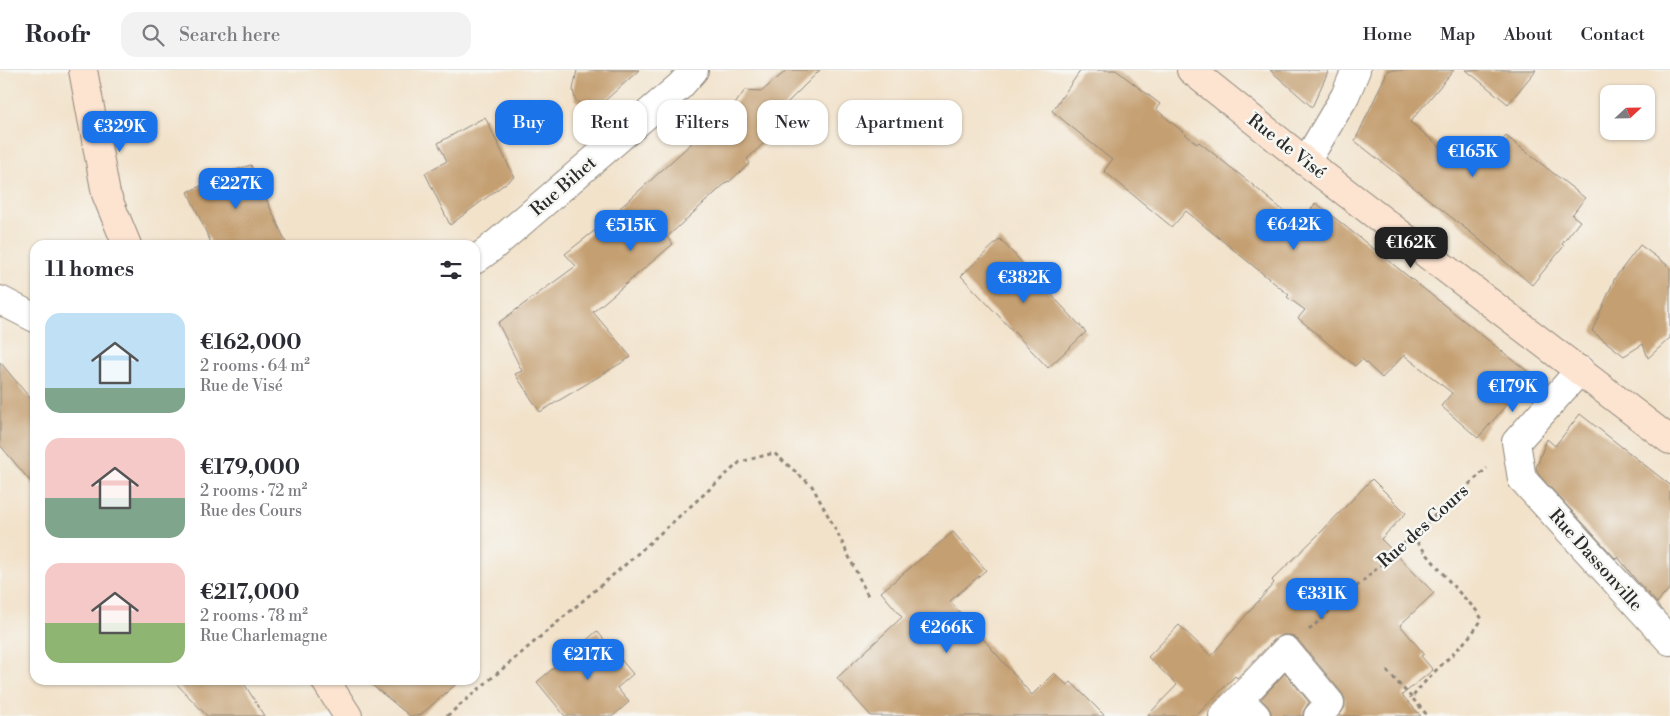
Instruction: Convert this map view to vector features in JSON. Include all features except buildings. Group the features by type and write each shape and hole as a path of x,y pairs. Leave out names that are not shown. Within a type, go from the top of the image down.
{"main road":[{"path":"83,70 106,194 125,240"},
{"name":"Rue de Visé","path":"1191,70 1306,162 1580,370 1666,430"},
{"path":"329,685 348,716"}],"street":[{"name":"Rue Bihet","path":"480,257 680,86 694,70"},
{"path":"1306,162 1345,96 1356,70"},
{"path":"0,300 30,315"},
{"path":"1516,442 1580,370"},
{"name":"Rue Dassonville","path":"1516,442 1522,479 1670,641"},
{"path":"1239,710 1286,650 1330,703 1318,716"}],"path":[{"name":"Rue des Cours","path":"1286,650 1516,442"},
{"path":"447,716 626,564 740,462 774,453 812,486 868,596"},
{"path":"1412,536 1482,619 1473,634 1439,667 1412,698"},
{"path":"1387,671 1428,716"}]}
